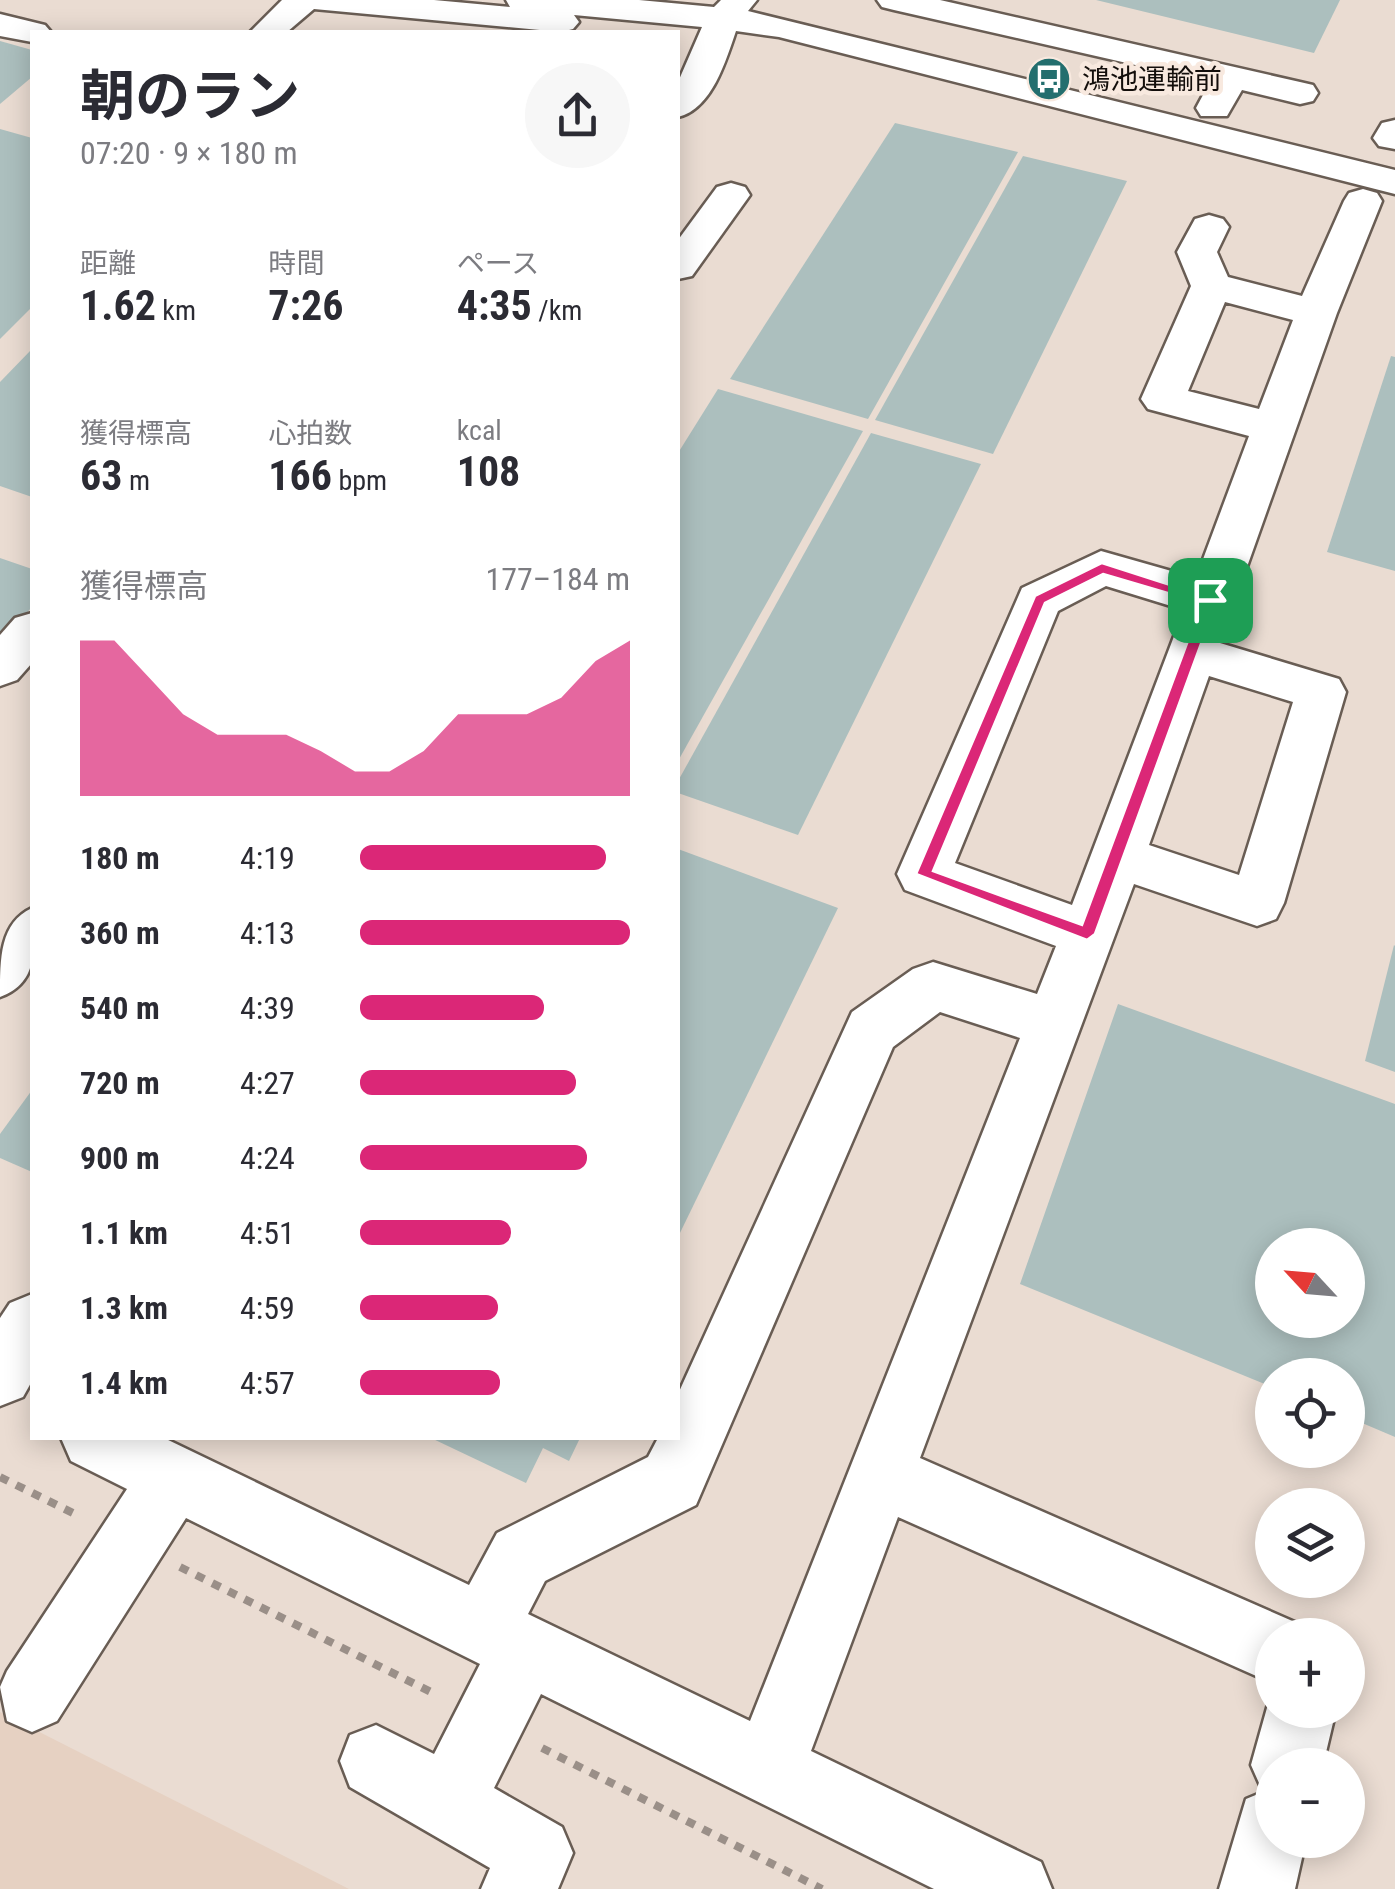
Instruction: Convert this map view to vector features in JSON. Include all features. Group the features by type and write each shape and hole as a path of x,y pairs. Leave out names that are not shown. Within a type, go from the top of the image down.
{"street":[{"path":"269,30 303,0"},
{"path":"320,0 644,30"},
{"path":"523,0 723,14 1201,133 1381,192"},
{"path":"894,0 1300,93"},
{"path":"680,103 703,73 723,14"},
{"path":"680,31 723,14 1381,192"},
{"path":"0,25 30,31"},
{"path":"1201,133 1232,76"},
{"path":"768,1768 1118,857 1316,313 1381,192 1394,135"},
{"path":"680,264 731,196"},
{"path":"1209,227 1197,252 1211,286 1163,399 1274,428"},
{"path":"1211,286 1316,313"},
{"path":"1087,934 924,874 1040,600 1102,568 1210,600"},
{"path":"0,666 30,633"},
{"path":"1118,857 1257,904 1321,692 1191,652"},
{"path":"0,973 30,934"},
{"path":"448,1803 489,1722 521,1557 672,1481 872,1030 933,986 1052,1024"},
{"path":"0,1374 30,1328"},
{"path":"0,1391 30,1406"},
{"path":"98,1440 1014,1889"},
{"path":"883,1476 1255,1640"},
{"path":"32,1696 174,1477"},
{"path":"376,1762 536,1853 519,1889"},
{"path":"1257,1889 1264,1858"}],"path":[{"path":"0,1476 822,1889"}],"shaded area":[{"path":"0,1712 349,1889 0,1889"}],"building":[{"path":"1096,0 1340,0 1314,53"},
{"path":"0,41 30,49 30,79 0,104"},
{"path":"895,123 1018,152 868,419 730,379"},
{"path":"0,129 30,137 30,309 0,339"},
{"path":"1023,156 1127,181 993,454 875,420"},
{"path":"30,351 30,496 0,486 0,382"},
{"path":"1391,356 1395,357 1395,571 1327,552"},
{"path":"718,389 863,431 680,757 680,450"},
{"path":"871,433 981,464 798,835 680,794 680,777"},
{"path":"0,558 30,568 30,609 0,643"},
{"path":"680,850 838,908 680,1233"},
{"path":"1395,946 1395,1072 1365,1061"},
{"path":"1118,1004 1395,1104 1395,1437 1365,1424 1365,1358 1255,1358 1255,1380 1020,1284"},
{"path":"30,1093 30,1171 0,1158 0,1134"},
{"path":"435,1440 579,1440 569,1461 543,1448 526,1483"}],"place":[{"name":"鴻池運輸前","path":"1049,79"}],"route":[{"path":"1102,568 1210,600 1087,934 924,874 1040,600 1102,568"}]}
